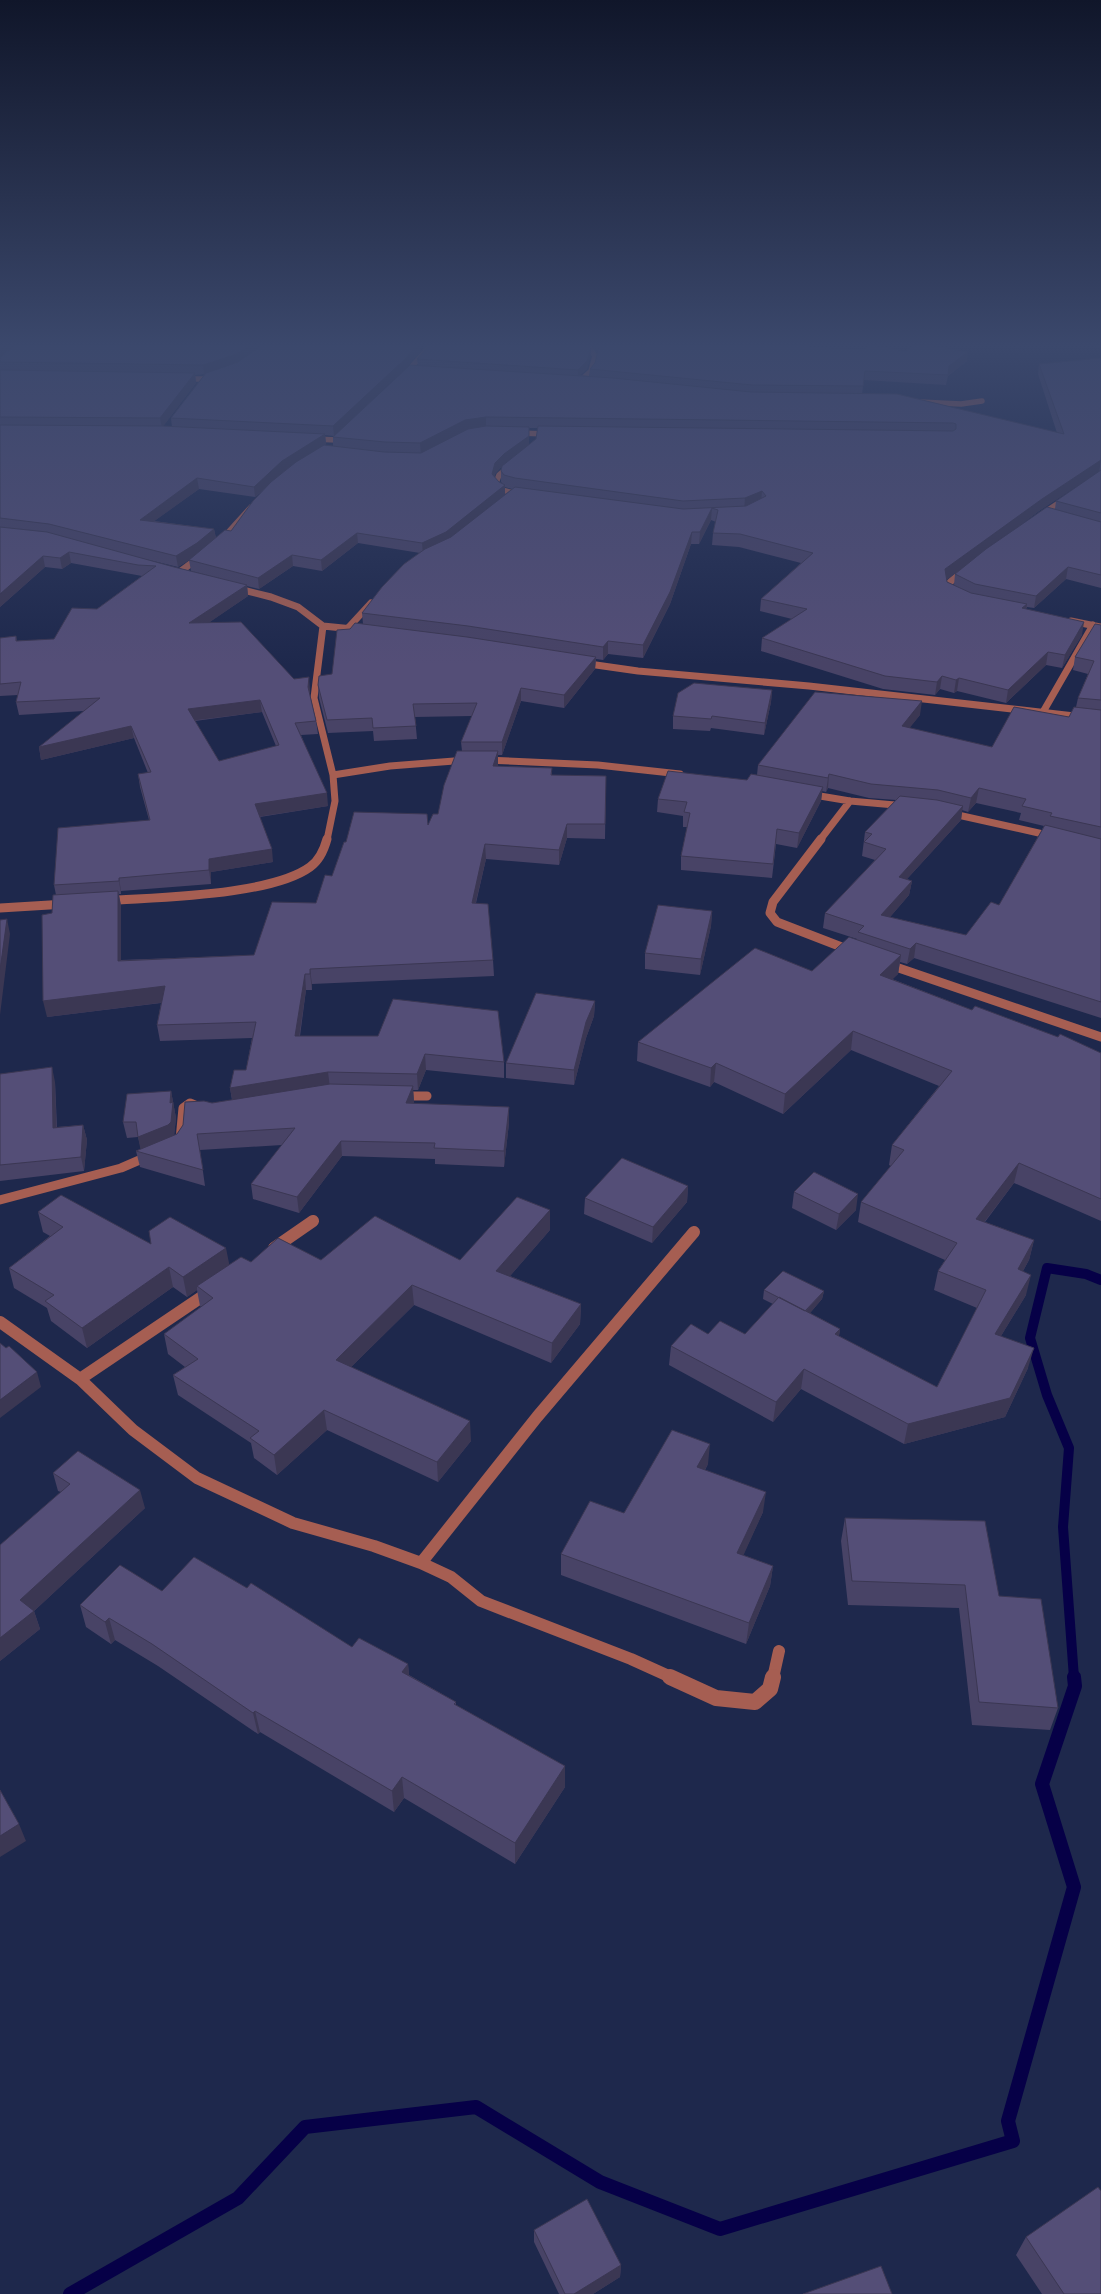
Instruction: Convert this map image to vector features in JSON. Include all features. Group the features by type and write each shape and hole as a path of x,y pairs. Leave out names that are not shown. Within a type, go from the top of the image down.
{"street":[{"path":"518,460 499,475 496,483 502,490 514,494 529,496"},
{"path":"508,499 514,494"},
{"path":"1036,518 1072,494"},
{"path":"218,544 254,504"},
{"path":"1042,514 1049,516"},
{"path":"191,577 173,573 206,552"},
{"path":"957,596 949,591 948,584 971,564"},
{"path":"227,586 271,597 298,607 323,626 370,631"},
{"path":"348,628 378,596"},
{"path":"1062,619 1101,627"},
{"path":"100,902 177,896 270,885 310,867 324,852 335,801 333,775 314,698 323,626"},
{"path":"1042,712 1093,626"},
{"path":"577,662 638,671 817,687 1101,719"},
{"path":"333,775 390,766 476,760 598,765 690,775"},
{"path":"797,792 850,801 914,807"},
{"path":"850,801 773,902 770,913 777,922 859,954"},
{"path":"943,811 1063,839"},
{"path":"0,908 78,903"},
{"path":"881,961 1101,1037"},
{"path":"390,1095 427,1096"},
{"path":"0,1200 121,1168 175,1146 180,1140 183,1108 190,1103 208,1111"},
{"path":"261,1256 313,1221"},
{"path":"422,1564 537,1417 694,1232"},
{"path":"80,1379 216,1287"},
{"path":"0,1322 80,1379 133,1430 197,1478 293,1523 374,1546 422,1564 450,1577 481,1601 631,1659 716,1698 755,1702 770,1689 779,1651"}],"building":[{"path":"0,451 298,451 282,461 254,487 197,478 140,520 214,529 197,543 176,556 49,524 0,518"},
{"path":"314,451 421,453 425,451 508,451 495,463 492,474 499,482 505,485 446,532 422,543 357,533 321,560 292,555 258,578 189,560 225,530 231,531 253,501 271,482 296,462"},
{"path":"521,451 1101,451 1101,460 1042,499 945,569 947,582 971,593 1027,604 1022,608 1084,622 1065,655 1048,652 1008,690 959,678 956,680 942,676 937,682 885,676 762,638 807,609 761,599 813,553 740,534 713,533 718,510 712,508 700,532 692,532 670,592 643,645 608,641 603,647 468,626 362,613 382,587 404,564 425,549 451,537 515,487 683,509 746,506 766,496 762,491 745,498 683,501 515,478 504,475 501,471 502,466"},
{"path":"1101,470 1101,513 1056,501"},
{"path":"1047,507 1101,522 1101,575 1068,567 1036,596 975,584 955,574 986,549"},
{"path":"0,527 47,532 174,567 247,585 189,623 241,622 294,679 309,677 308,687 316,721 295,723 327,793 255,804 272,849 209,859 209,870 119,878 119,881 54,885 58,828 150,820 138,774 151,772 131,726 39,747 100,698 16,702 21,682 0,684 0,638 16,636 16,641 54,639 72,608 97,609 156,566 138,565 69,552 60,558 43,556 0,594","holes":["260,700 279,745 219,761 188,709"]},
{"path":"355,623 467,637 596,657 564,695 521,688 502,742 461,742 477,703 413,704 416,726 373,728 372,718 327,720 318,685 319,676 332,674 337,630 350,629"},
{"path":"1095,624 1101,625 1101,700 1078,698 1094,661 1075,657"},
{"path":"694,683 772,690 765,723 712,716 711,719 673,716 678,693"},
{"path":"815,692 922,701 902,726 992,747 1014,707 1069,717 1074,707 1101,710 1101,827 1050,816 1052,813 1022,806 1026,799 979,788 971,798 938,790 871,784 829,774 828,778 758,765"},
{"path":"457,751 498,751 493,766 552,768 551,775 606,776 605,824 567,824 559,850 485,844 472,903 488,904 493,960 310,969 310,974 305,974 295,1036 378,1036 393,999 498,1011 504,1062 425,1054 417,1074 328,1072 230,1088 234,1070 246,1070 256,1022 157,1025 165,986 43,1001 42,915 52,913 53,895 118,891 118,961 254,955 272,902 316,903 325,875 332,876 344,842 346,842 354,812 427,814 428,825 433,814 438,814 444,785"},
{"path":"668,771 747,780 751,774 823,787 799,833 777,829 773,864 681,856 690,813 684,812 687,802 658,799"},
{"path":"900,796 937,800 963,806 899,877 912,881 881,915 966,935 991,902 999,905 1045,825 1101,839 1101,1002 916,943 910,949 858,932 864,926 825,913 886,849 864,842 872,834 865,832"},
{"path":"658,905 712,911 701,959 645,953"},
{"path":"7,919 0,970 0,920"},
{"path":"849,937 901,955 880,975 972,1010 975,1006 1058,1037 1060,1034 1101,1053 1101,1199 1019,1163 976,1219 1034,1240 1018,1269 1031,1275 995,1334 1034,1348 1010,1398 908,1424 804,1369 776,1402 671,1346 691,1324 708,1334 720,1321 745,1334 779,1297 840,1329 835,1334 937,1387 986,1290 938,1271 957,1243 861,1202 904,1150 892,1145 952,1071 853,1031 785,1094 716,1063 711,1068 638,1042 755,948 812,971"},
{"path":"536,993 595,1001 586,1022 574,1070 506,1063"},
{"path":"52,1067 53,1128 83,1125 81,1157 0,1165 0,1074"},
{"path":"330,1084 413,1086 406,1103 509,1107 504,1151 434,1148 435,1143 341,1141 297,1197 251,1184 295,1128 197,1134 203,1170 136,1151 177,1134 183,1125 185,1102 204,1101 212,1103"},
{"path":"171,1091 170,1103 173,1102 171,1122 168,1125 138,1137 136,1122 123,1122 127,1094"},
{"path":"622,1158 688,1186 653,1227 585,1198"},
{"path":"814,1172 858,1194 839,1214 794,1192"},
{"path":"61,1195 151,1244 149,1231 170,1217 226,1248 183,1277 169,1267 82,1328 45,1301 54,1295 9,1268 63,1227 38,1212"},
{"path":"517,1197 550,1210 496,1271 581,1304 552,1343 412,1285 336,1360 470,1421 437,1462 324,1410 274,1455 250,1438 259,1431 173,1375 198,1359 164,1334 213,1298 197,1286 241,1257 251,1262 278,1238 321,1260 375,1216 460,1260"},
{"path":"783,1271 824,1291 805,1311 764,1290"},
{"path":"0,1343 6,1348 9,1346 37,1372 0,1400"},
{"path":"672,1430 710,1444 697,1467 766,1492 737,1553 773,1566 749,1623 561,1554 590,1501 624,1513"},
{"path":"78,1451 140,1490 20,1600 34,1611 0,1638 0,1545 70,1484 53,1473"},
{"path":"845,1518 985,1521 999,1596 1041,1599 1058,1708 979,1702 965,1585 852,1581"},
{"path":"194,1557 247,1588 251,1583 352,1647 359,1638 408,1664 402,1672 456,1702 454,1704 565,1766 515,1843 402,1777 392,1791 255,1711 253,1713 152,1644 109,1618 105,1622 80,1605 120,1565 162,1591"},
{"path":"0,1790 19,1824 0,1836"},
{"path":"1098,2187 1101,2191 1101,2294 1064,2294 1026,2237"},
{"path":"587,2199 621,2265 574,2294 565,2294 534,2230"},
{"path":"881,2266 892,2294 803,2294"}],"waterway":[{"path":"1074,1678 1063,1527 1069,1448 1047,1395 1030,1338 1047,1268 1086,1274 1101,1280"},
{"path":"70,2294 238,2198 305,2127 476,2107 600,2182 720,2229 1013,2141 1008,2121 1074,1887 1042,1784 1075,1686 1074,1677"}]}
